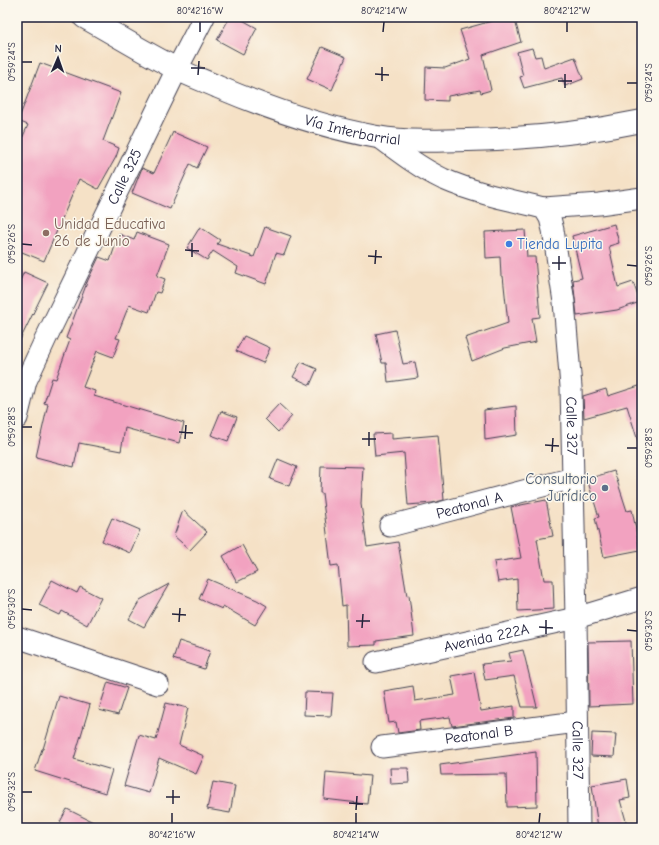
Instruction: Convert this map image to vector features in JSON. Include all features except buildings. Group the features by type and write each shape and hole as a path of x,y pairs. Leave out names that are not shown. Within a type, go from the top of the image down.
{"main road":[{"name":"Vía Interbarrial","path":"84,17 177,69 291,115 335,129 378,137 412,141 495,140 576,132 642,121"}],"street":[{"name":"Calle 325","path":"17,418 22,380 47,336 177,69 204,17"},
{"path":"378,137 420,166 442,178 494,196 544,208 599,204 642,198"},
{"name":"Calle 327","path":"544,208 550,218 553,230 564,302 571,387 579,828"},
{"name":"Peatonal A","path":"390,526 573,478"},
{"name":"Avenida 222A","path":"376,662 576,618 642,598"},
{"path":"17,637 158,684"},
{"name":"Peatonal B","path":"382,747 577,722"}],"place":[{"name":"Unidad Educativa 26 de Junio","path":"46,233"},
{"name":"Tienda Lupita","path":"509,244"},
{"name":"Consultorio Jurídico","path":"605,488"}]}
